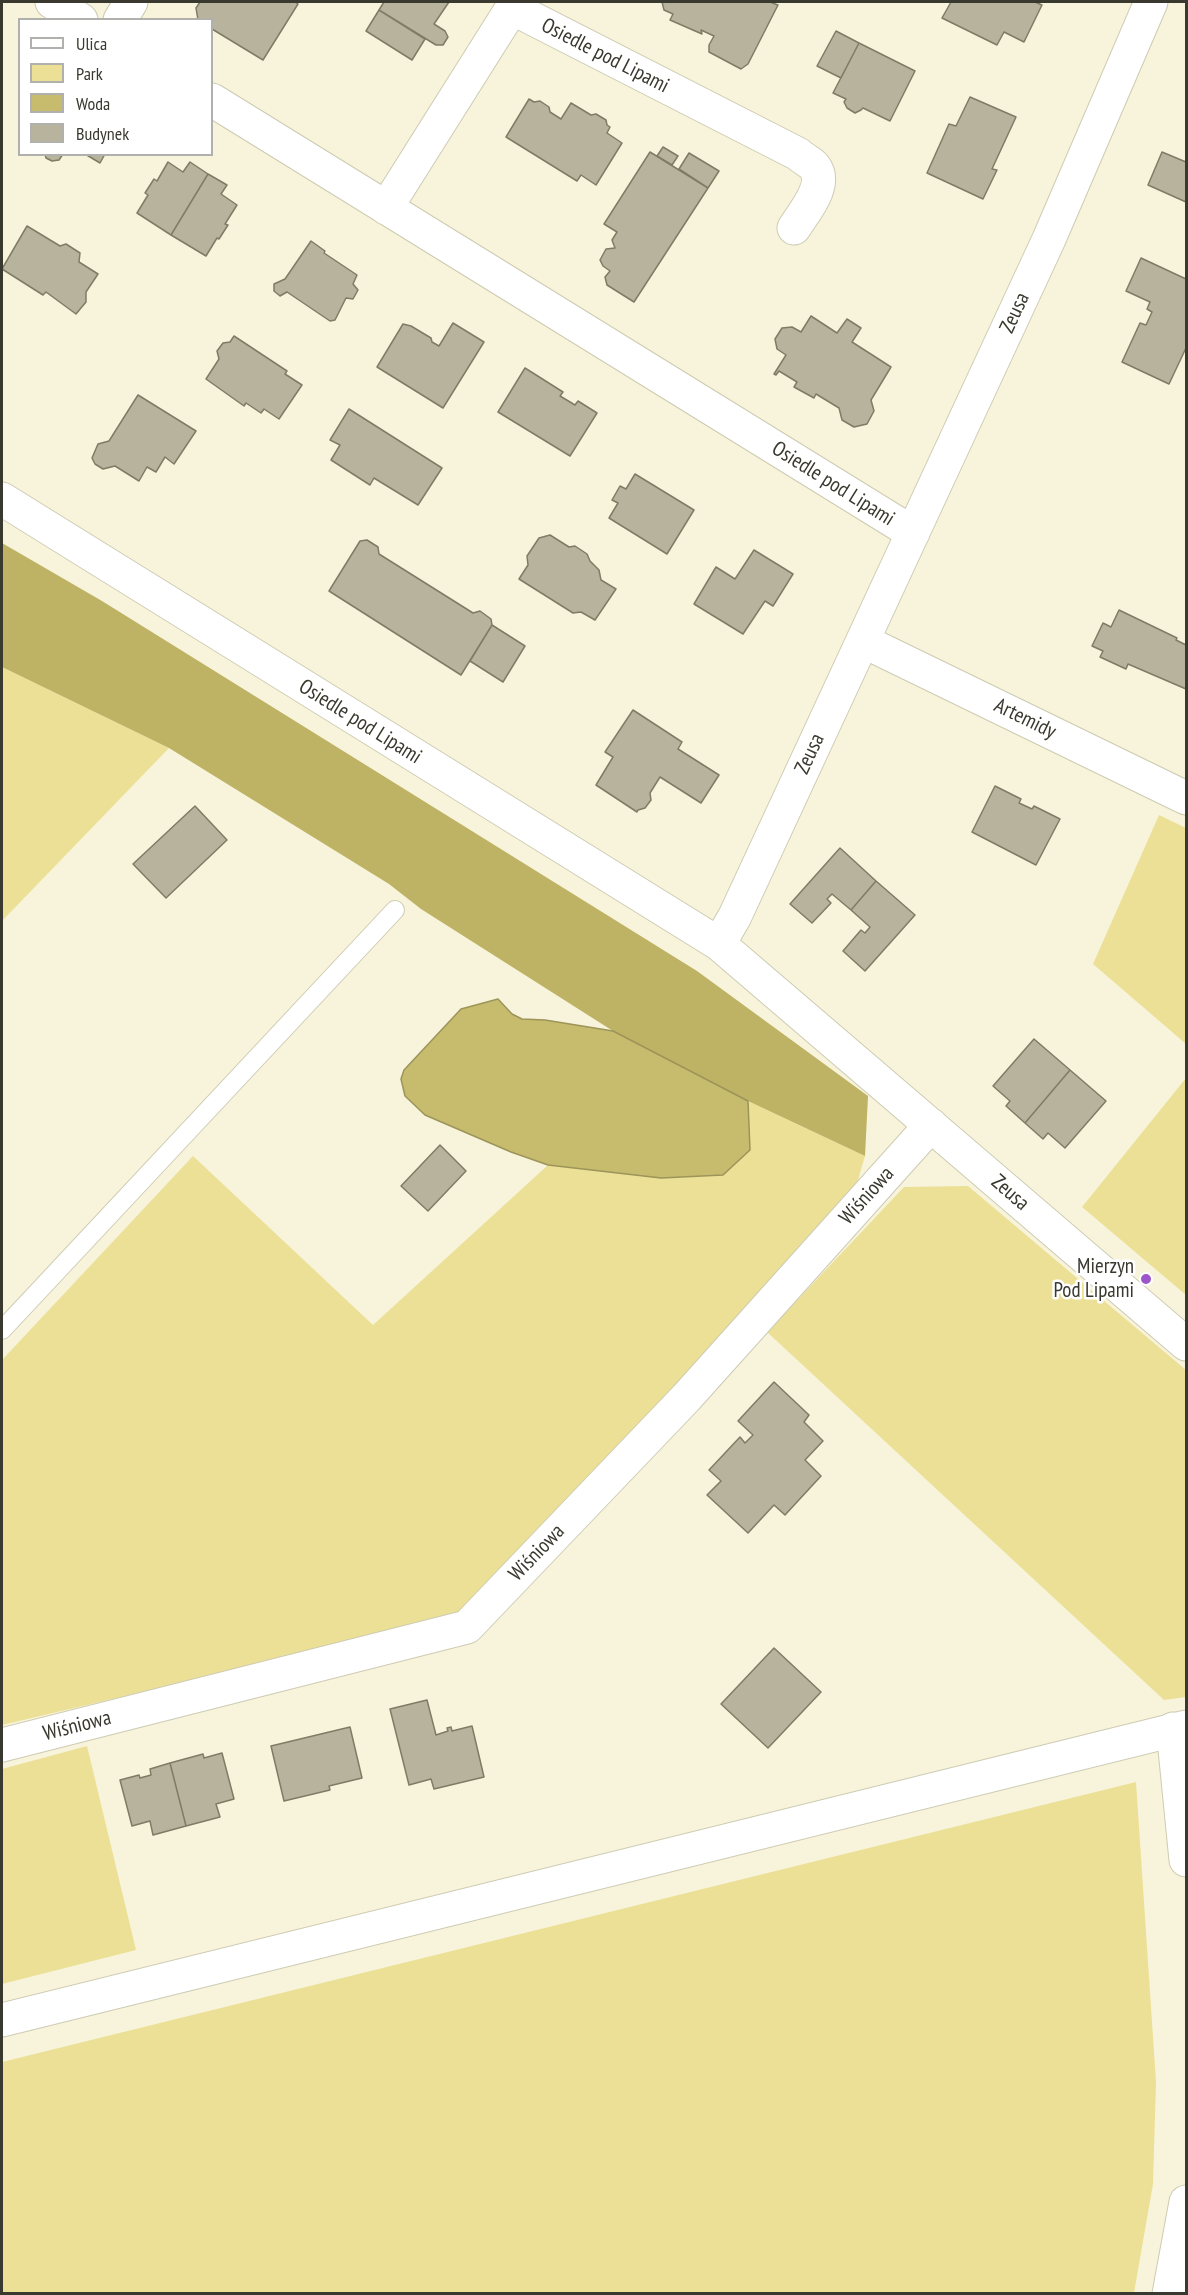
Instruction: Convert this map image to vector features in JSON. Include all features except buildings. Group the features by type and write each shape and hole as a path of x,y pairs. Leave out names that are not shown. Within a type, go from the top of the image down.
{"street":[{"path":"52,2 78,18"},
{"path":"121,18 131,2"},
{"name":"Zeusa","path":"1151,2 1049,239 735,916 719,944 1186,1344"},
{"name":"Osiedle pod Lipami","path":"386,208 512,8 798,154 814,167 819,179 815,195 794,228"},
{"name":"Osiedle pod Lipami","path":"213,101 913,533"},
{"name":"Osiedle pod Lipami","path":"2,499 719,944"},
{"name":"Artemidy","path":"863,641 1186,798"},
{"name":"Wiśniowa","path":"2,1745 467,1627 686,1398 932,1125"},
{"path":"2,2020 1180,1728 1186,1860"},
{"path":"1169,2294 1186,2202"}],"lane":[{"path":"2,1330 395,910"}],"green space":[{"path":"2,667 169,748 2,921"},
{"path":"1159,815 1186,828 1186,1044 1093,964"},
{"path":"1186,1078 1186,1295 1082,1207"},
{"path":"748,1101 865,1156 849,1211 461,1617 2,1725 2,1360 193,1156 373,1325 548,1165 661,1178 750,1150"},
{"path":"968,1186 1186,1370 1186,1697 1164,1700 767,1332 904,1187"},
{"path":"87,1746 136,1950 2,1984 2,1769"},
{"path":"1136,1782 1156,2082 1153,2184 1134,2293 2,2293 2,2062"}],"shaded area":[{"path":"2,543 102,601 697,971 868,1096 865,1156 748,1101 613,1031 421,909 389,884 169,748 2,667"}],"water":[{"path":"498,999 512,1014 522,1019 545,1020 613,1031 748,1101 750,1150 723,1175 661,1178 548,1165 511,1152 425,1115 405,1096 401,1079 404,1070 461,1009"}],"place":[{"name":"Mierzyn Pod Lipami","path":"1146,1279"}]}
